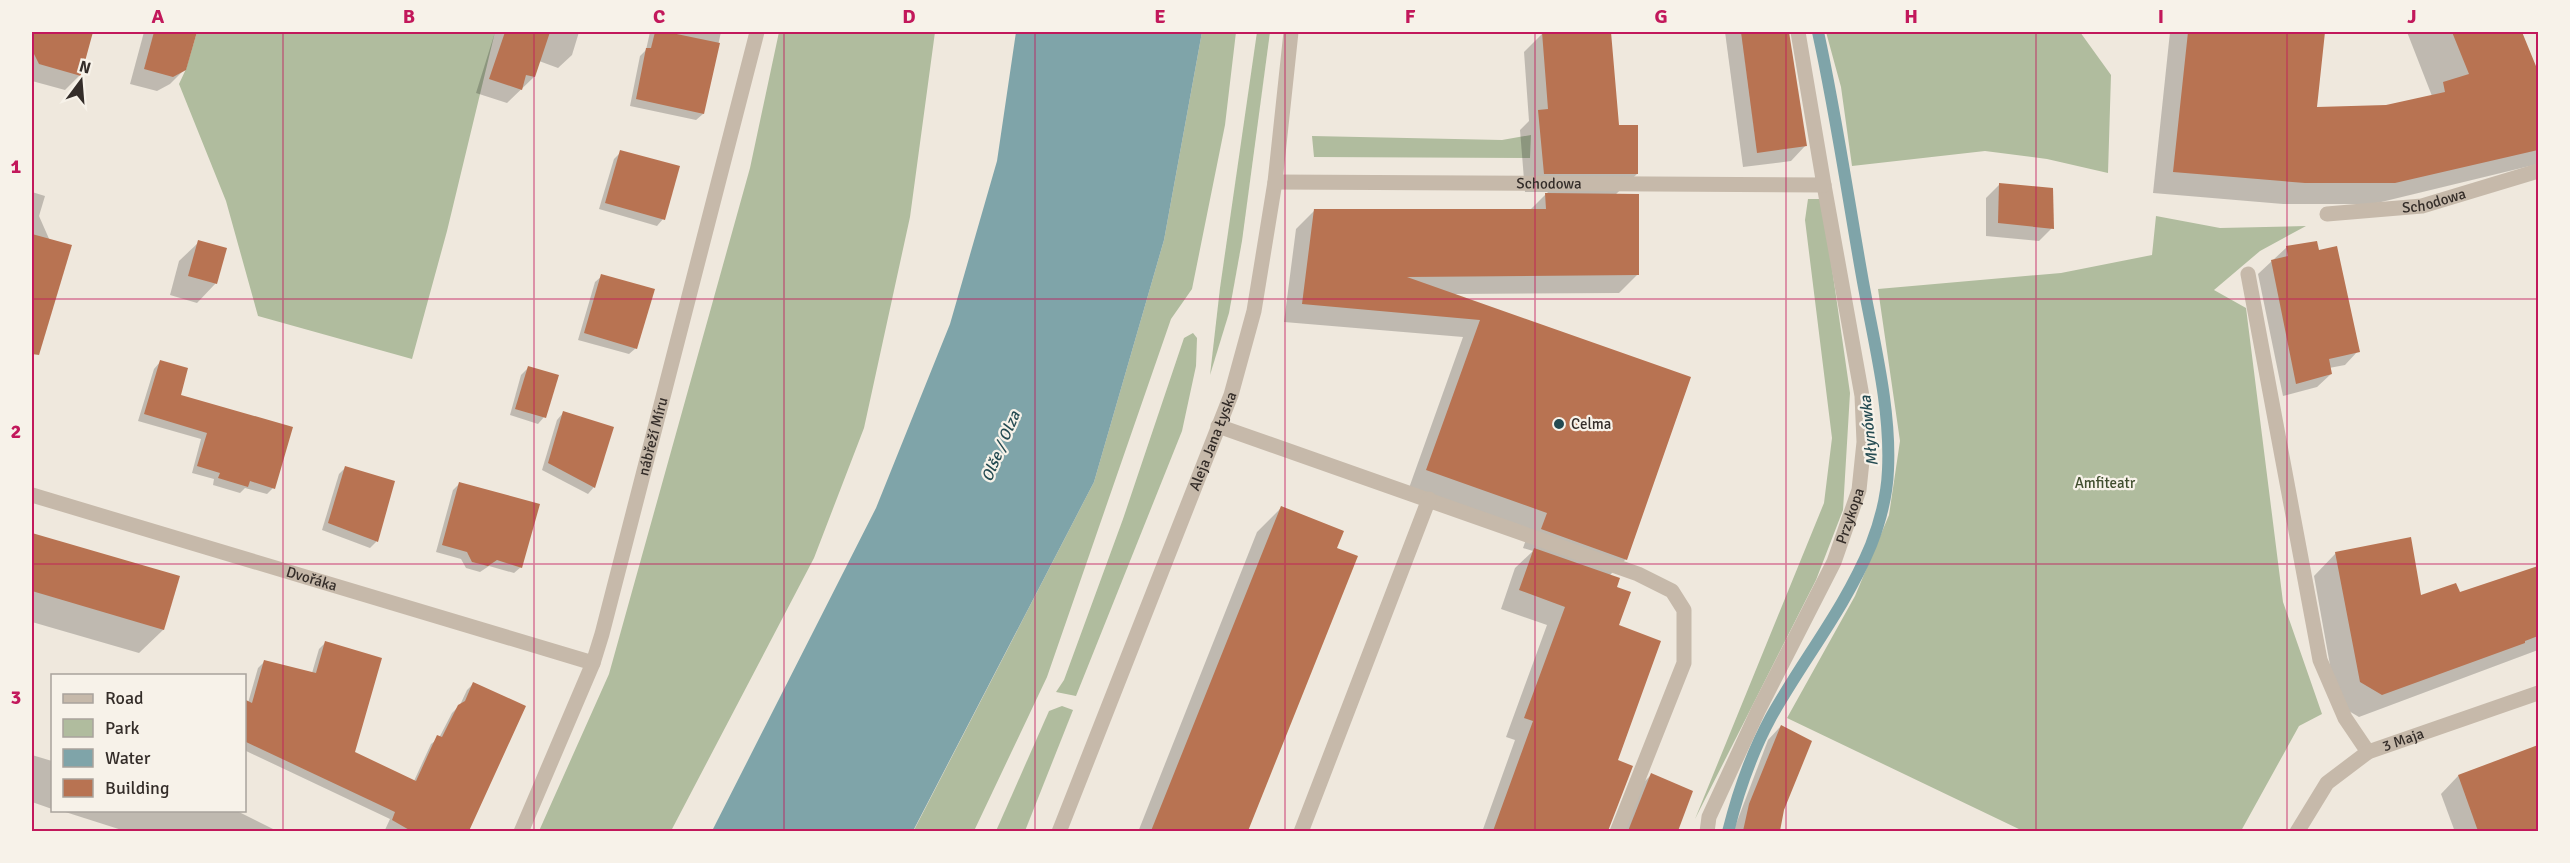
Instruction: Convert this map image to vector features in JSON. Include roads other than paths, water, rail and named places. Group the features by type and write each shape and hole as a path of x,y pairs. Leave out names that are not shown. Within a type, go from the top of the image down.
{"street":[{"name":"nábřeží Míru","path":"521,831 593,663 602,634 757,32"},
{"name":"Aleja Jana Łyska","path":"1059,831 1231,395 1254,311 1275,182 1291,32"},
{"name":"Przykopa","path":"1707,831 1709,817 1758,711 1834,562 1859,490 1864,442 1862,396 1798,32"},
{"name":"Schodowa","path":"2327,214 2422,206 2538,171"},
{"name":"Schodowa","path":"1275,182 1824,185"},
{"path":"2248,274 2320,660 2345,718 2368,752"},
{"path":"1218,426 1638,574 1672,591 1684,610 1684,663 1617,831"},
{"name":"Dvořáka","path":"32,495 593,663"},
{"path":"1301,831 1429,500"},
{"name":"3 Maja","path":"2297,831 2327,783 2368,752 2538,693"}],"water":[{"name":"Olše / Olza","path":"1016,32 1202,32 1164,240 1094,482 913,831 712,831 876,508 950,324 997,161"}],"waterway":[{"name":"Młynówka","path":"1728,832 1736,802 1757,745 1784,695 1849,591 1871,545 1882,508 1887,479 1887,423 1881,376 1818,32"}],"place":[{"name":"Celma","path":"1559,424"}],"park label":[{"name":"Amfiteatr","path":"2105,483"}]}
